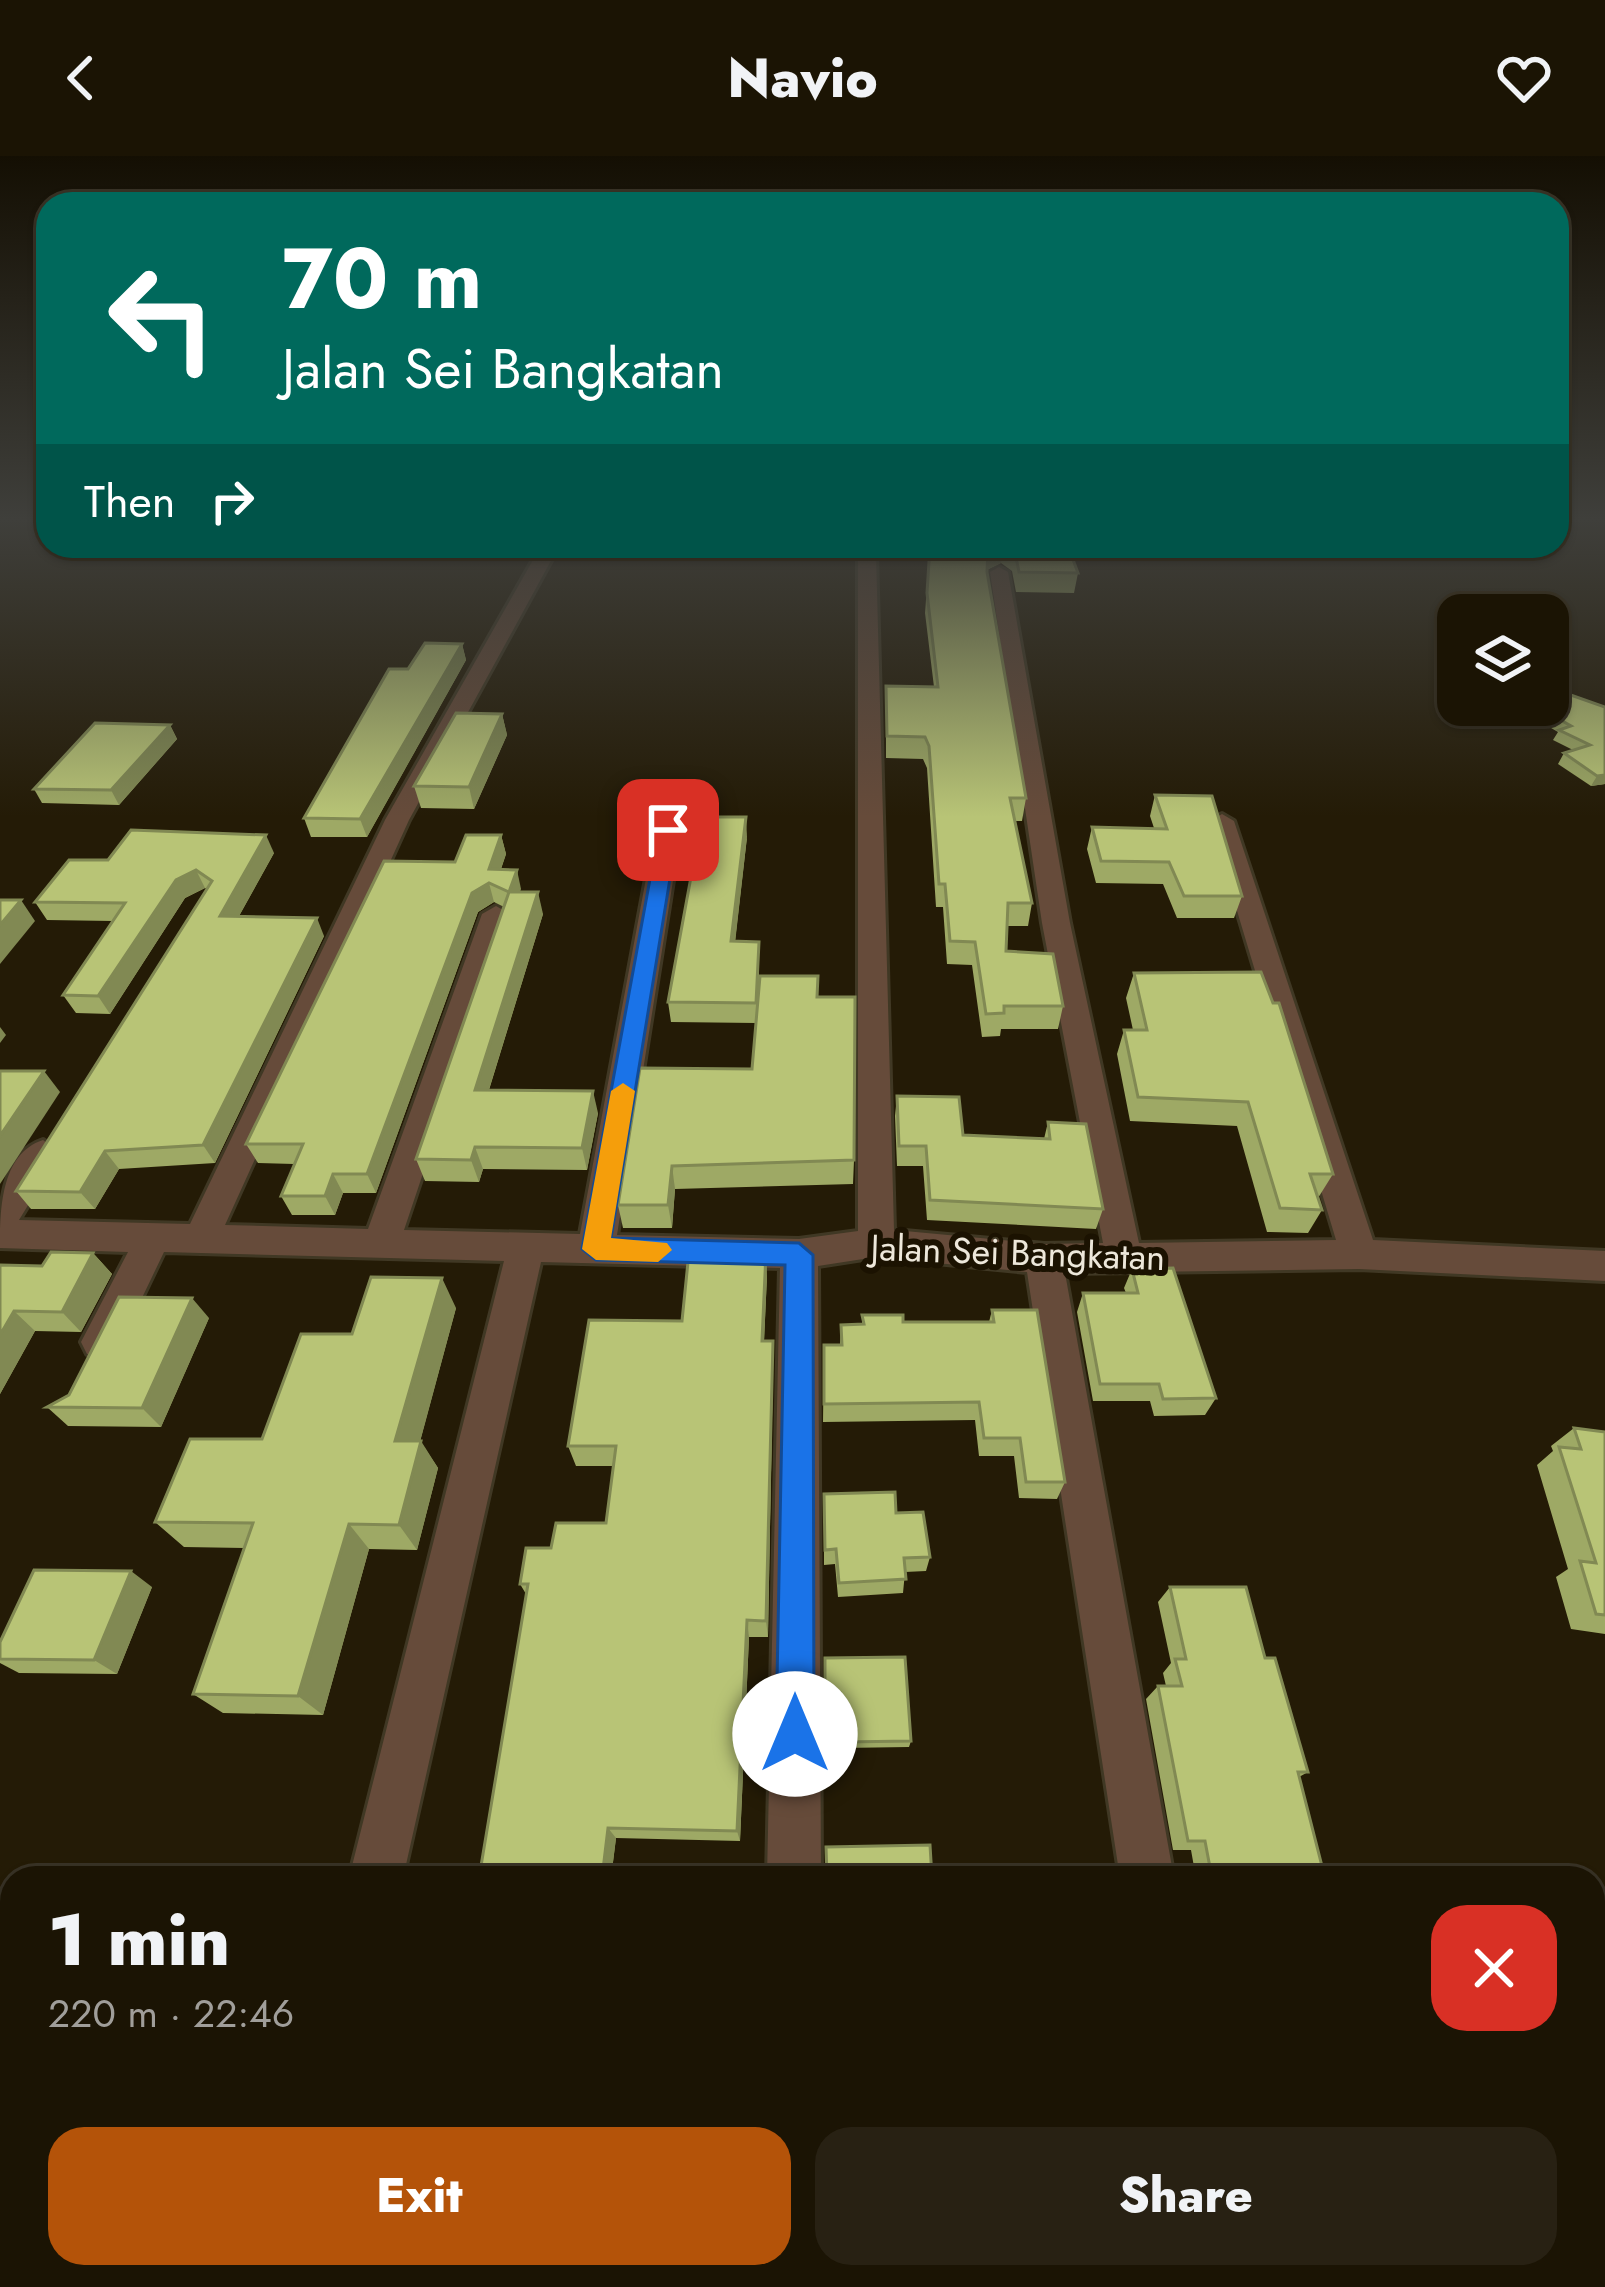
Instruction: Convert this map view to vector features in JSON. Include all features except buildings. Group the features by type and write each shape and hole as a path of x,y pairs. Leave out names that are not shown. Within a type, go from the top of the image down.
{"street":[{"path":"200,1239 398,820 510,617"},
{"path":"868,617 876,1243"},
{"path":"1006,617 1056,923 1124,1258"},
{"path":"1222,821 1359,1255"},
{"path":"596,1249 668,830"},
{"path":"381,1244 496,914"},
{"path":"0,1221 64,1121"},
{"name":"Jalan Sei Bangkatan","path":"0,1234 799,1255 876,1243 1044,1259 1359,1255 1605,1266"},
{"path":"82,1378 153,1238"},
{"path":"379,1866 526,1247"},
{"path":"794,1866 799,1255"},
{"path":"1044,1259 1145,1866"}],"slow traffic":[{"path":"623,1091 596,1249 658,1250"}],"route":[{"path":"668,830 596,1249 799,1255 795,1734"}]}
